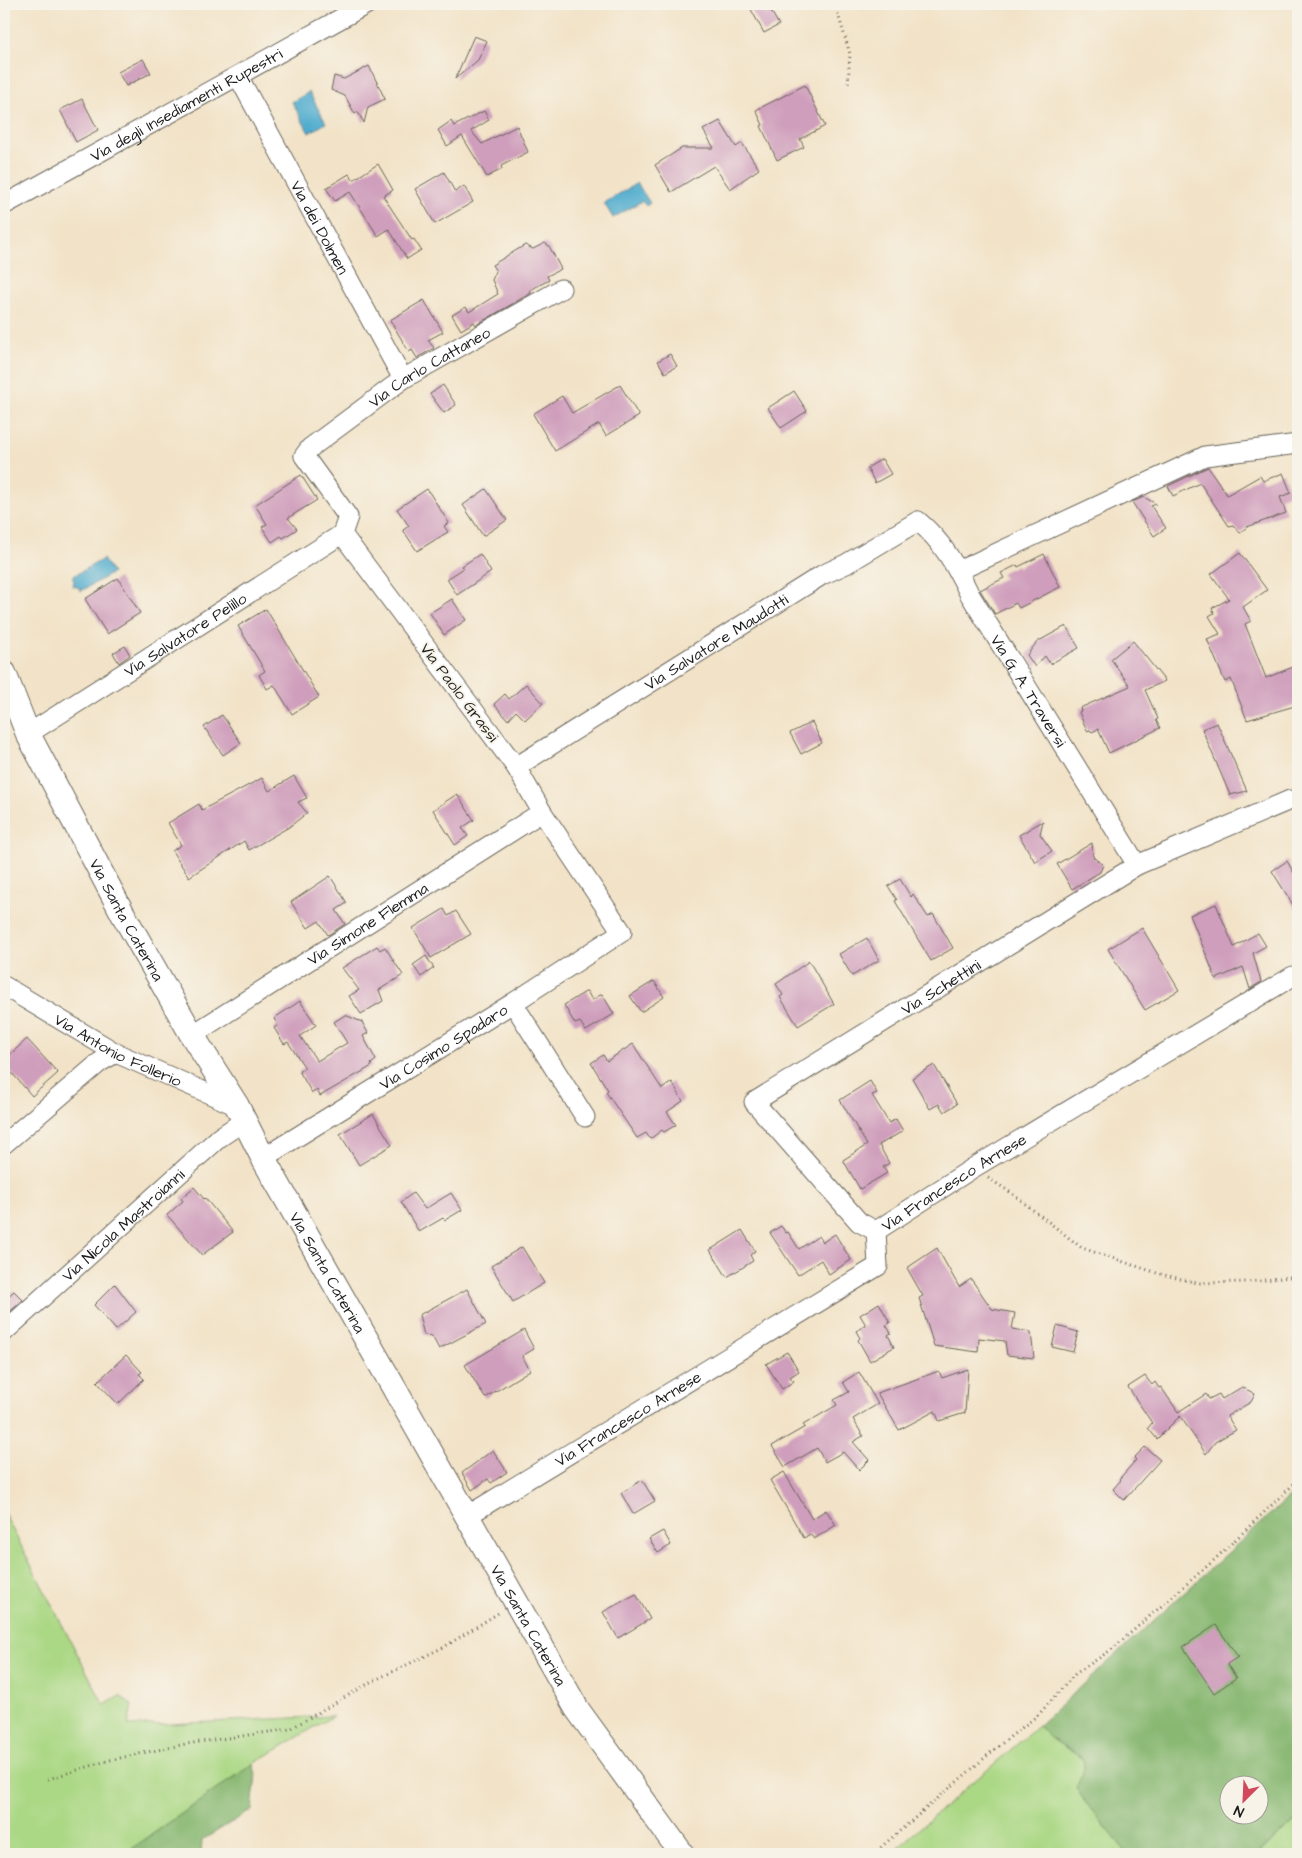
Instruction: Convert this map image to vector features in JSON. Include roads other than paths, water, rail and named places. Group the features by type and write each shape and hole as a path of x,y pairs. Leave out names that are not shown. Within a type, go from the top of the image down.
{"street":[{"name":"Via degli Insediamenti Rupestri","path":"4,205 367,4"},
{"name":"Via dei Dolmen","path":"238,76 403,379"},
{"name":"Via Carlo Cattaneo","path":"342,534 348,517 304,456 310,448 403,379 562,289"},
{"path":"958,571 1205,456 1298,444"},
{"name":"Via G. A. Traversi","path":"918,521 934,534 958,571 970,596 1137,865"},
{"name":"Via Salvatore Maudotti","path":"516,767 822,575 846,564 918,521"},
{"name":"Via Salvatore Pelillo","path":"28,734 342,534"},
{"name":"Via Paolo Grassi","path":"342,534 516,767 542,812 622,932"},
{"name":"Via Santa Caterina","path":"4,673 28,734 123,914 240,1114 263,1158 466,1516 577,1709 682,1854"},
{"name":"Via Schettini","path":"876,1231 859,1222 754,1102 1137,865 1290,800"},
{"name":"Via Simone Flemma","path":"192,1034 542,812"},
{"name":"Via Cosimo Spadaro","path":"263,1158 513,1003 622,932"},
{"name":"Via Francesco Arnese","path":"466,1516 878,1266 876,1231 973,1168 1294,976"},
{"name":"Via Antonio Follerio","path":"4,986 116,1053 240,1114"},
{"path":"513,1003 585,1117"},
{"path":"4,1144 100,1062 116,1053"},
{"name":"Via Nicola Mastroianni","path":"4,1332 220,1137 240,1114"}],"water":[{"path":"309,92 326,123 309,133 292,102"},
{"path":"637,183 650,203 646,206 642,201 613,218 604,203"},
{"path":"103,559 112,573 81,591 80,588 73,586 74,580 72,577"}]}
